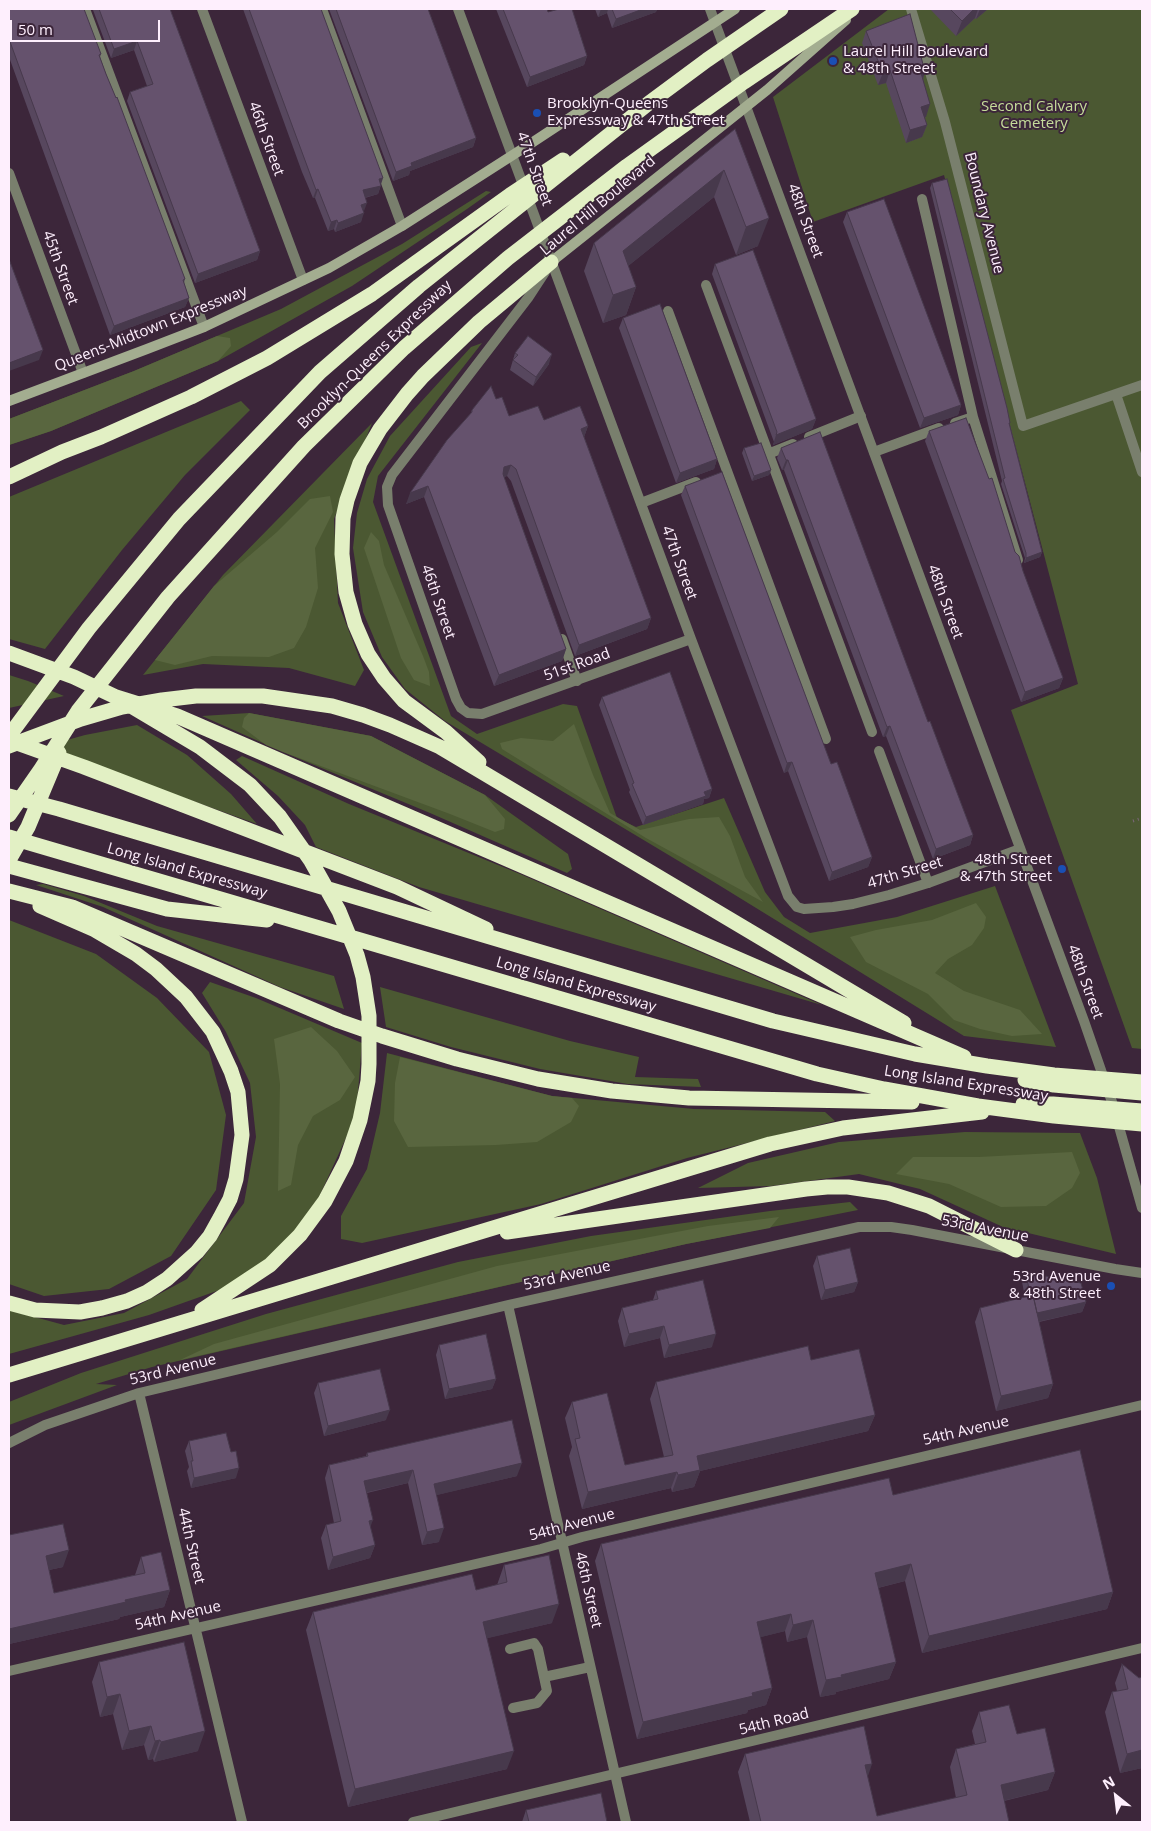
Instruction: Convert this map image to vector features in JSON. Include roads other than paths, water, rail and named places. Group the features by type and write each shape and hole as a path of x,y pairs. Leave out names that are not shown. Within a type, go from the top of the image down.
{"highway":[{"path":"9,477 62,452 174,405 267,358 365,299 481,226 510,195 649,102 781,9"},
{"name":"Brooklyn-Queens Expressway","path":"9,815 78,710 168,597 279,473 340,410 419,334 508,258 686,123 852,9"},
{"name":"Brooklyn-Queens Expressway","path":"9,736 89,628 186,512 320,372 388,313 481,226"},
{"path":"504,784 446,732 404,701 376,667 361,639 346,592 342,554 343,518 360,463 380,429 403,400 423,376 479,322 551,262"},
{"path":"9,465 62,452"},
{"path":"9,653 74,676 116,697 200,747 250,785 280,817 324,883 348,931 357,955 366,998 370,1043 368,1081 360,1120 346,1161 325,1201 300,1235 270,1265 236,1289 184,1321"},
{"path":"9,746 81,719 122,707 162,700 196,696 263,696 332,706 390,725 440,747 950,1051"},
{"path":"116,697 177,716 1003,1074 1039,1083 1142,1093"},
{"path":"9,860 28,827 78,710"},
{"path":"9,741 397,887 528,948"},
{"name":"Long Island Expressway","path":"9,796 59,809 773,1021 915,1054 987,1066 1054,1075 1142,1082"},
{"name":"Long Island Expressway","path":"9,837 817,1074 884,1090 978,1106 1054,1116 1142,1124"},
{"path":"9,866 167,909 305,924"},
{"path":"9,892 72,907 339,1021 415,1046 538,1079 576,1087 689,1098 1053,1104 1142,1111"},
{"path":"9,892 95,930 116,942 156,969 186,997 213,1032 224,1052 238,1092 242,1135 236,1180 230,1199 210,1236 197,1252 168,1279 147,1292 127,1301 80,1312 35,1310 9,1303"},
{"path":"9,1374 454,1241 733,1154 806,1136 877,1124 1053,1104"},
{"path":"454,1241 806,1189 848,1187 888,1193 929,1206 1016,1250"}],"main road":[{"path":"303,280 329,268 402,226 734,9"},
{"name":"Laurel Hill Boulevard","path":"551,262 767,90 859,9"},
{"name":"Queens-Midtown Expressway","path":"9,401 204,326 303,280"}],"street":[{"path":"85,9 204,326"},
{"name":"46th Street","path":"202,9 303,280"},
{"path":"322,9 402,226"},
{"name":"47th Street","path":"458,9 691,639 785,890 792,902 797,907 804,909 833,908 889,896 1020,849"},
{"name":"48th Street","path":"710,9 1084,1021 1112,1102 1142,1208"},
{"name":"Boundary Avenue","path":"911,9 943,113 1023,426 1116,394"},
{"name":"45th Street","path":"9,174 83,374"},
{"path":"922,199 973,417 1018,560"},
{"name":"Laurel Hill Boulevard","path":"386,493 392,475 528,298 551,262"},
{"path":"706,285 872,732"},
{"path":"668,312 718,474 826,739"},
{"path":"1142,385 1116,394 1142,472"},
{"path":"768,454 861,416"},
{"path":"874,452 973,417"},
{"path":"641,503 718,474"},
{"name":"46th Street","path":"386,493 388,505 456,699 463,711 472,715"},
{"path":"558,628 577,681"},
{"name":"51st Road","path":"472,715 488,713 691,639"},
{"path":"879,751 928,883"},
{"name":"53rd Avenue","path":"9,1443 45,1425 139,1393 508,1305 859,1227 890,1227 912,1230 1142,1273"},
{"name":"46th Street","path":"508,1305 626,1822"},
{"name":"44th Street","path":"139,1393 242,1822"},
{"name":"54th Avenue","path":"9,1672 541,1549 1142,1405"},
{"path":"510,1649 534,1642 538,1649 547,1690 537,1703 513,1708"},
{"name":"54th Road","path":"413,1822 1142,1648"},
{"path":"544,1677 590,1667"}],"place":[{"name":"Laurel Hill Boulevard & 48th Street","path":"833,61"},
{"name":"Brooklyn-Queens Expressway & 47th Street","path":"537,113"},
{"name":"48th Street & 47th Street","path":"1062,869"},
{"name":"53rd Avenue & 48th Street","path":"1111,1286"}],"park label":[{"name":"Second Calvary Cemetery","path":"1034,116"}]}
